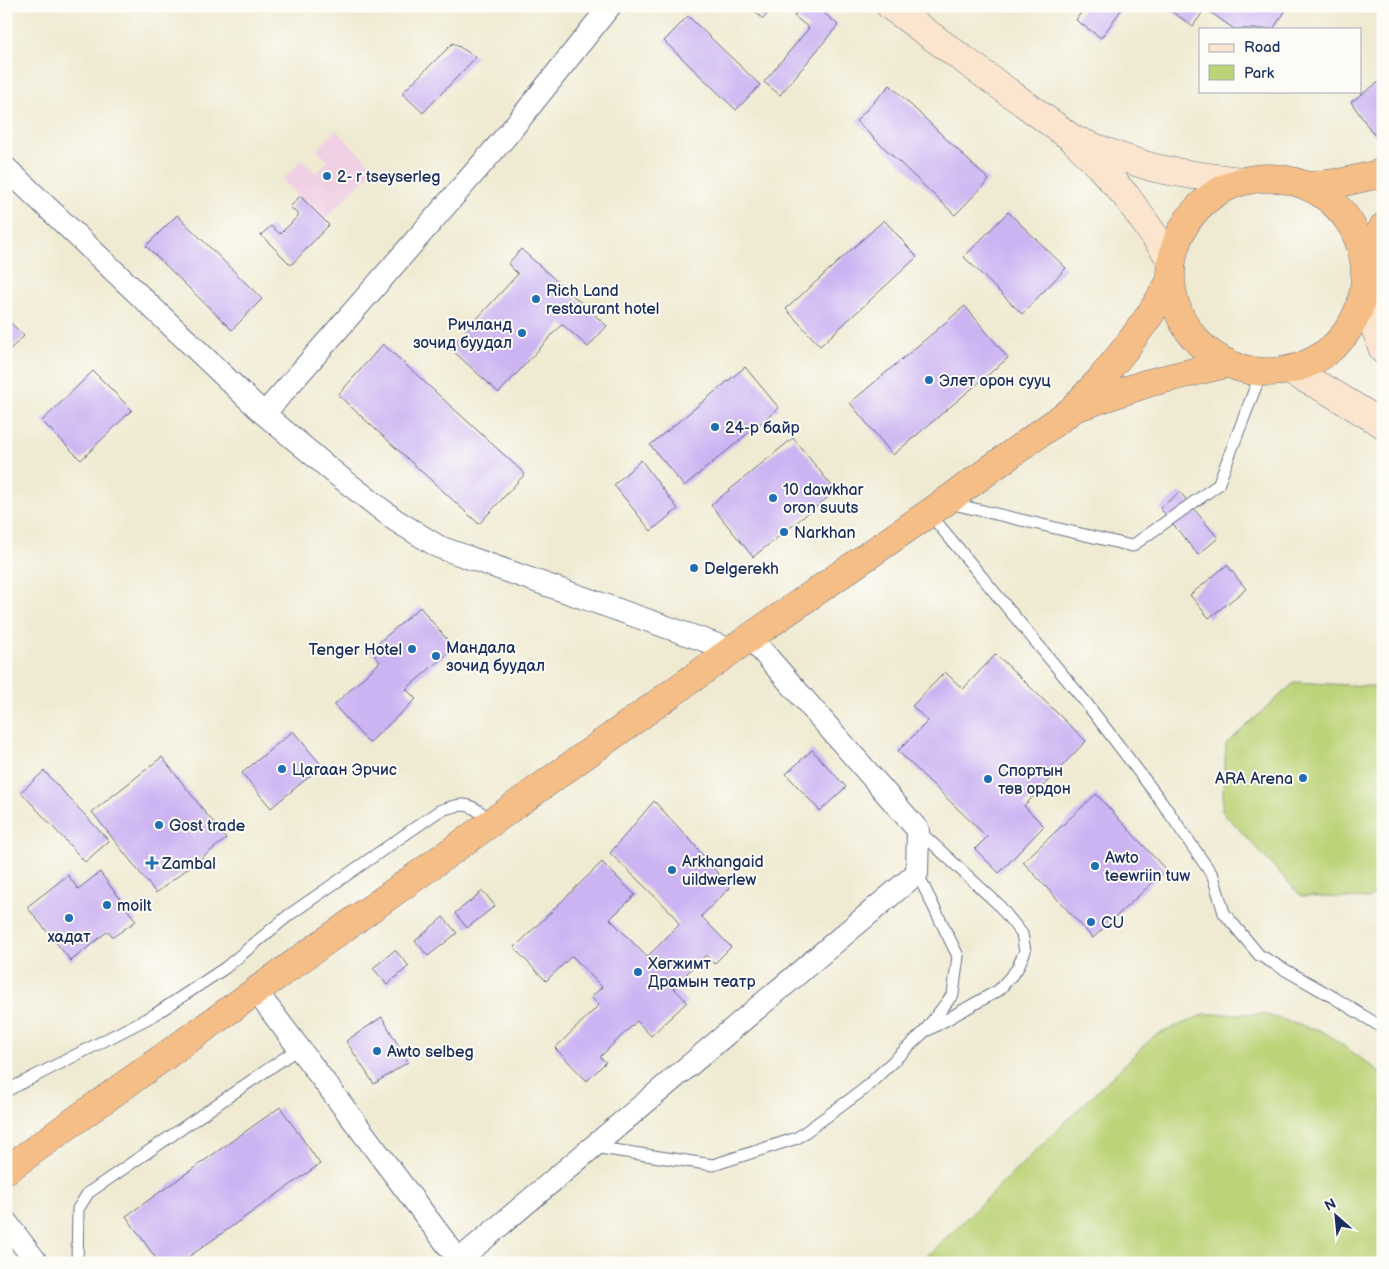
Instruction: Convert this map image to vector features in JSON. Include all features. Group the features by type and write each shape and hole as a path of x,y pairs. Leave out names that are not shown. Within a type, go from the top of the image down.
{"highway":[{"path":"6,1170 741,644 1072,410 1126,349 1170,271 1179,233 1194,210 1216,193 1241,181 1275,178 1309,186 1344,182 1383,173"},
{"path":"1309,186 1336,205 1355,231 1365,274"},
{"path":"1170,271 1178,316 1198,344 1226,364 1243,370 1261,373 1290,371 1318,359 1342,340 1358,314 1365,274 1383,227"},
{"path":"1072,410 1148,383 1226,364"}],"street":[{"path":"264,414 508,134 610,6"},
{"path":"890,6 1073,139 1126,196 1170,271"},
{"path":"1073,139 1114,155 1155,167 1197,176 1241,181"},
{"path":"6,168 264,414 395,520 439,547 741,644 918,830 917,874 593,1147 460,1262 256,991"},
{"path":"1365,274 1375,328 1383,350"},
{"path":"1290,371 1327,390 1383,424"},
{"path":"6,1222 37,1263"}],"lane":[{"path":"937,507 1132,546 1218,485 1261,373"},
{"path":"937,507 1161,801 1213,876 1224,913 1259,955 1383,1028"},
{"path":"6,1092 154,1015 225,968 289,915 439,811 458,804 466,805 476,808 492,822"},
{"path":"918,830 998,904 1022,934 1025,951 1017,969 999,990 924,1032"},
{"path":"593,1147 713,1165 797,1138 863,1090 924,1032 952,994 958,956 917,874"},
{"path":"77,1263 78,1209 88,1193 299,1048"}],"shaded area":[{"name":"2- r tseyserleg","path":"336,130 375,169 324,220 282,180 302,160 316,173 328,161 317,150"}],"green space":[{"name":"ARA Arena","path":"1295,682 1383,687 1383,887 1369,899 1301,896 1222,811 1226,744"},
{"path":"1205,1014 1264,1014 1326,1033 1377,1070 1383,1079 1383,1263 920,1263 1154,1036"}],"building":[{"path":"749,6 774,6 763,19"},
{"path":"802,6 816,6 838,25 780,95 764,82 809,28 794,16"},
{"path":"1085,6 1124,6 1101,38 1076,20"},
{"path":"1170,6 1207,6 1193,26 1168,9"},
{"path":"1215,6 1289,6 1274,28 1233,28 1210,12"},
{"path":"688,16 760,85 736,110 664,41"},
{"path":"453,43 476,57 423,113 402,93"},
{"path":"1383,79 1383,129 1374,135 1351,102"},
{"path":"890,85 989,180 955,215 856,121"},
{"path":"300,196 329,225 291,265 261,235 271,226 280,234 299,215 290,207"},
{"path":"1008,212 1066,268 1022,314 964,257"},
{"path":"177,215 262,299 232,330 146,246"},
{"path":"884,220 917,257 820,346 786,309"},
{"name":"Rich Land restaurant hotel","path":"521,249 607,326 588,347 562,324 499,393 450,348 518,274 508,264"},
{"name":"Элет орон сууц","path":"965,306 1008,358 893,455 850,403"},
{"path":"6,318 24,336 6,353"},
{"path":"383,344 525,474 479,524 338,395"},
{"name":"24-р байр","path":"745,367 779,408 684,486 650,445"},
{"path":"93,371 132,410 81,460 42,421"},
{"name":"10 dawkhar oron suuts","path":"793,438 836,491 753,557 711,505"},
{"path":"641,460 678,509 651,531 614,485"},
{"path":"1180,492 1218,538 1198,555 1160,508"},
{"path":"1227,565 1246,589 1209,618 1190,595"},
{"path":"420,607 454,648 406,689 416,699 369,743 334,705 380,662 370,650"},
{"name":"Спортын төв ордон","path":"996,654 1086,741 1024,806 1044,826 999,873 975,849 987,837 898,751 928,721 912,706 945,672 963,689"},
{"name":"Цагаан Эрчис","path":"293,731 322,766 271,808 242,773"},
{"path":"812,750 846,787 820,811 786,774"},
{"name":"Gost trade","path":"162,757 226,839 156,893 92,812"},
{"path":"44,771 109,841 85,862 21,792"},
{"name":"Awto teewriin tuw","path":"1096,794 1166,870 1093,938 1023,862"},
{"name":"Хөгжимт Драмын театр","path":"654,801 692,842 730,888 701,916 731,947 714,964 706,955 673,987 687,1002 651,1036 637,1021 600,1057 606,1062 587,1081 555,1048 599,1005 591,997 602,987 572,956 546,981 514,948 602,862 635,895 610,919 647,957 679,925 673,914 610,853"},
{"name":"хадат","path":"100,872 136,921 113,937 108,931 71,961 27,907 68,875 78,889"},
{"path":"483,891 495,906 467,928 455,913"},
{"path":"443,917 457,933 428,956 415,941"},
{"path":"395,950 409,966 387,985 373,968"},
{"name":"Awto selbeg","path":"382,1017 408,1062 374,1084 346,1041"},
{"path":"280,1107 320,1164 180,1263 159,1263 126,1216"}],"place":[{"name":"2- r tseyserleg","path":"327,176"},
{"name":"Rich Land restaurant hotel","path":"536,299"},
{"name":"Ричланд зочид буудал","path":"522,333"},
{"name":"Элет орон сууц","path":"929,380"},
{"name":"24-р байр","path":"715,427"},
{"name":"10 dawkhar oron suuts","path":"773,498"},
{"name":"Narkhan","path":"784,532"},
{"name":"Delgerekh","path":"694,568"},
{"name":"Tenger Hotel","path":"412,649"},
{"name":"Мандала зочид буудал","path":"436,656"},
{"name":"Цагаан Эрчис","path":"282,769"},
{"name":"ARA Arena","path":"1303,778"},
{"name":"Спортын төв ордон","path":"988,779"},
{"name":"Gost trade","path":"159,825"},
{"name":"Zambal","path":"152,863"},
{"name":"Awto teewriin tuw","path":"1095,866"},
{"name":"Arkhangaid uildwerlew","path":"672,870"},
{"name":"moilt","path":"107,905"},
{"name":"хадат","path":"69,918"},
{"name":"CU","path":"1091,922"},
{"name":"Хөгжимт Драмын театр","path":"638,972"},
{"name":"Awto selbeg","path":"377,1051"}]}
